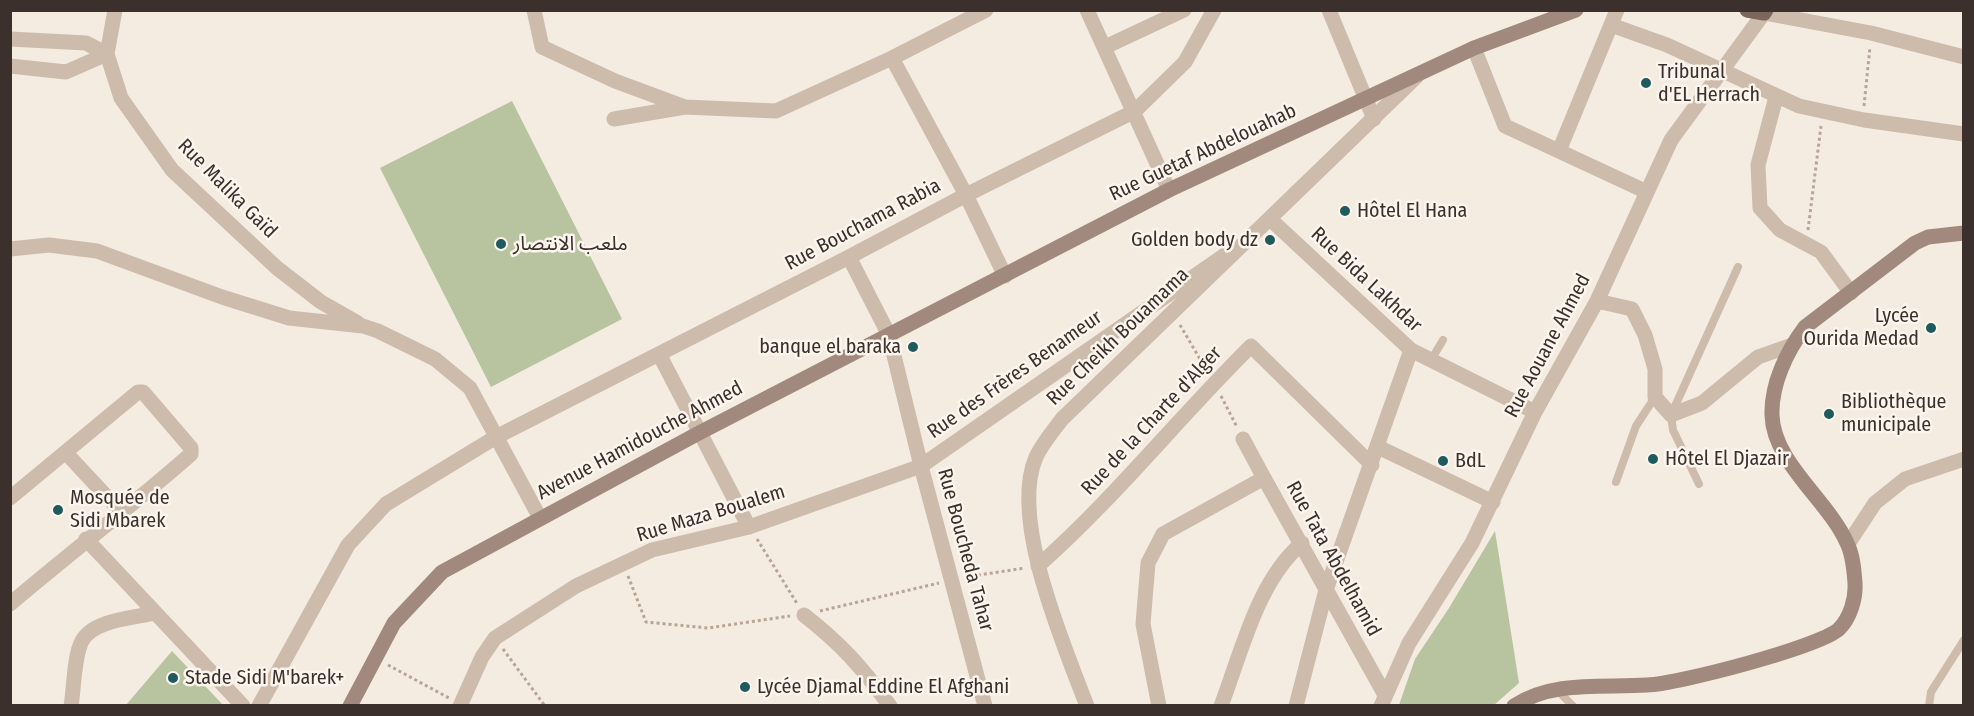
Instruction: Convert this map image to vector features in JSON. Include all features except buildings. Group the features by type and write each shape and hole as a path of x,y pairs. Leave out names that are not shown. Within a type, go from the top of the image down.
{"main road":[{"name":"Rue Guetaf Abdelouahab","path":"1005,276 1169,190 1366,100 1421,72 1474,48 1576,10"},
{"path":"1747,10 1765,12"},
{"path":"1514,705 1528,696 1557,690 1649,686 1679,681 1727,669 1828,636 1838,629 1848,618 1856,593 1848,544 1832,517 1783,452 1776,436 1772,415 1774,397 1792,345 1805,327 1915,243 1928,237 1964,233"},
{"name":"Avenue Hamidouche Ahmed","path":"350,705 394,623 442,572 699,434 1005,276"}],"street":[{"name":"Rue Malika Gaïd","path":"115,10 107,54 121,98 172,170 277,268 321,302 363,326"},
{"path":"534,10 542,46 615,81 685,107"},
{"path":"614,119 685,107 776,111 892,58 986,10"},
{"path":"1087,10 1135,111 1169,190"},
{"path":"1105,47 1184,10"},
{"name":"Rue Bouchama Rabia","path":"259,705 348,545 386,504 496,437 966,195 1135,111 1185,62 1215,10"},
{"path":"1329,10 1374,119"},
{"path":"1559,151 1617,10"},
{"path":"1765,12 1872,33 1964,57"},
{"name":"Rue Aouane Ahmed","path":"1383,700 1409,643 1472,543 1535,412 1597,301 1671,140 1765,12"},
{"path":"1611,25 1667,45 1799,106 1864,120 1964,135"},
{"path":"10,39 86,43 107,54"},
{"path":"1474,48 1504,125 1647,192"},
{"path":"10,66 66,72 107,54"},
{"path":"892,58 966,195 1005,276"},
{"name":"Rue Cheikh Bouamama","path":"1087,705 1038,566 1028,501 1035,458 1062,419 1174,314 1421,72"},
{"path":"1776,97 1758,165 1760,208 1780,230 1809,244 1825,257 1851,292"},
{"name":"Rue Bida Lakhdar","path":"1270,219 1411,350 1535,412"},
{"name":"Rue des Frères Benameur","path":"921,466 1252,237"},
{"path":"10,249 50,245 98,251 222,297 289,318 363,326 435,359 470,388 540,518"},
{"name":"Rue Boucheda Tahar","path":"849,257 890,335 921,466 984,705"},
{"path":"1597,301 1632,309 1645,335 1655,369 1655,397 1671,416 1702,403 1758,357 1792,345"},
{"name":"Rue de la Charte d'Alger","path":"1038,566 1087,524 1217,389 1251,346 1372,465"},
{"path":"1296,705 1326,590 1411,350"},
{"path":"659,354 749,527"},
{"path":"10,498 66,453 131,395 143,392 186,440 191,454 123,514 86,539 10,604"},
{"path":"1243,439 1264,478"},
{"path":"1378,447 1493,502"},
{"path":"66,453 123,514"},
{"path":"1848,544 1875,502 1905,479 1964,459"},
{"name":"Rue Maza Boualem","path":"460,705 482,657 495,638 576,586 652,550 749,527 921,466"},
{"name":"Rue Tata Abdelhamid","path":"1159,705 1143,624 1148,563 1163,534 1264,478 1302,543 1383,700"},
{"path":"86,539 243,705"},
{"path":"1221,705 1261,600 1283,560 1302,543"},
{"path":"71,705 81,642 88,633 98,627 155,614"},
{"path":"804,615 836,640 862,666 890,705"}],"lane":[{"path":"1699,484 1672,430 1671,416 1738,267"},
{"path":"1431,360 1443,340"},
{"path":"1616,482 1636,426 1655,397"},
{"path":"1929,705 1931,692 1964,640"},
{"path":"1557,690 1573,705"}],"path":[{"path":"1864,120 1872,33"},
{"path":"1809,244 1808,230 1824,110"},
{"path":"1174,314 1243,439"},
{"path":"749,527 804,615"},
{"path":"624,564 646,622 708,628 804,615 951,580 1038,566"},
{"path":"495,638 545,705"},
{"path":"376,658 460,705"}],"green space":[{"name":"ملعب الانتصار","path":"512,101 622,319 491,387 380,168"},
{"path":"1495,531 1519,683 1494,705 1399,705 1415,659 1449,608"},
{"name":"Stade Sidi M'barek+","path":"172,651 223,705 126,705"}],"place":[{"name":"Tribunal d'EL Herrach","path":"1646,83"},
{"name":"Hôtel El Hana","path":"1345,211"},
{"name":"Golden body dz","path":"1270,240"},
{"name":"ملعب الانتصار","path":"501,244"},
{"name":"Lycée Ourida Medad","path":"1931,328"},
{"name":"banque el baraka","path":"913,347"},
{"name":"Bibliothèque municipale","path":"1829,414"},
{"name":"Hôtel El Djazair","path":"1653,459"},
{"name":"BdL","path":"1443,461"},
{"name":"Mosquée de Sidi Mbarek","path":"58,510"},
{"name":"Stade Sidi M'barek+","path":"173,678"},
{"name":"Lycée Djamal Eddine El Afghani","path":"745,687"}]}
